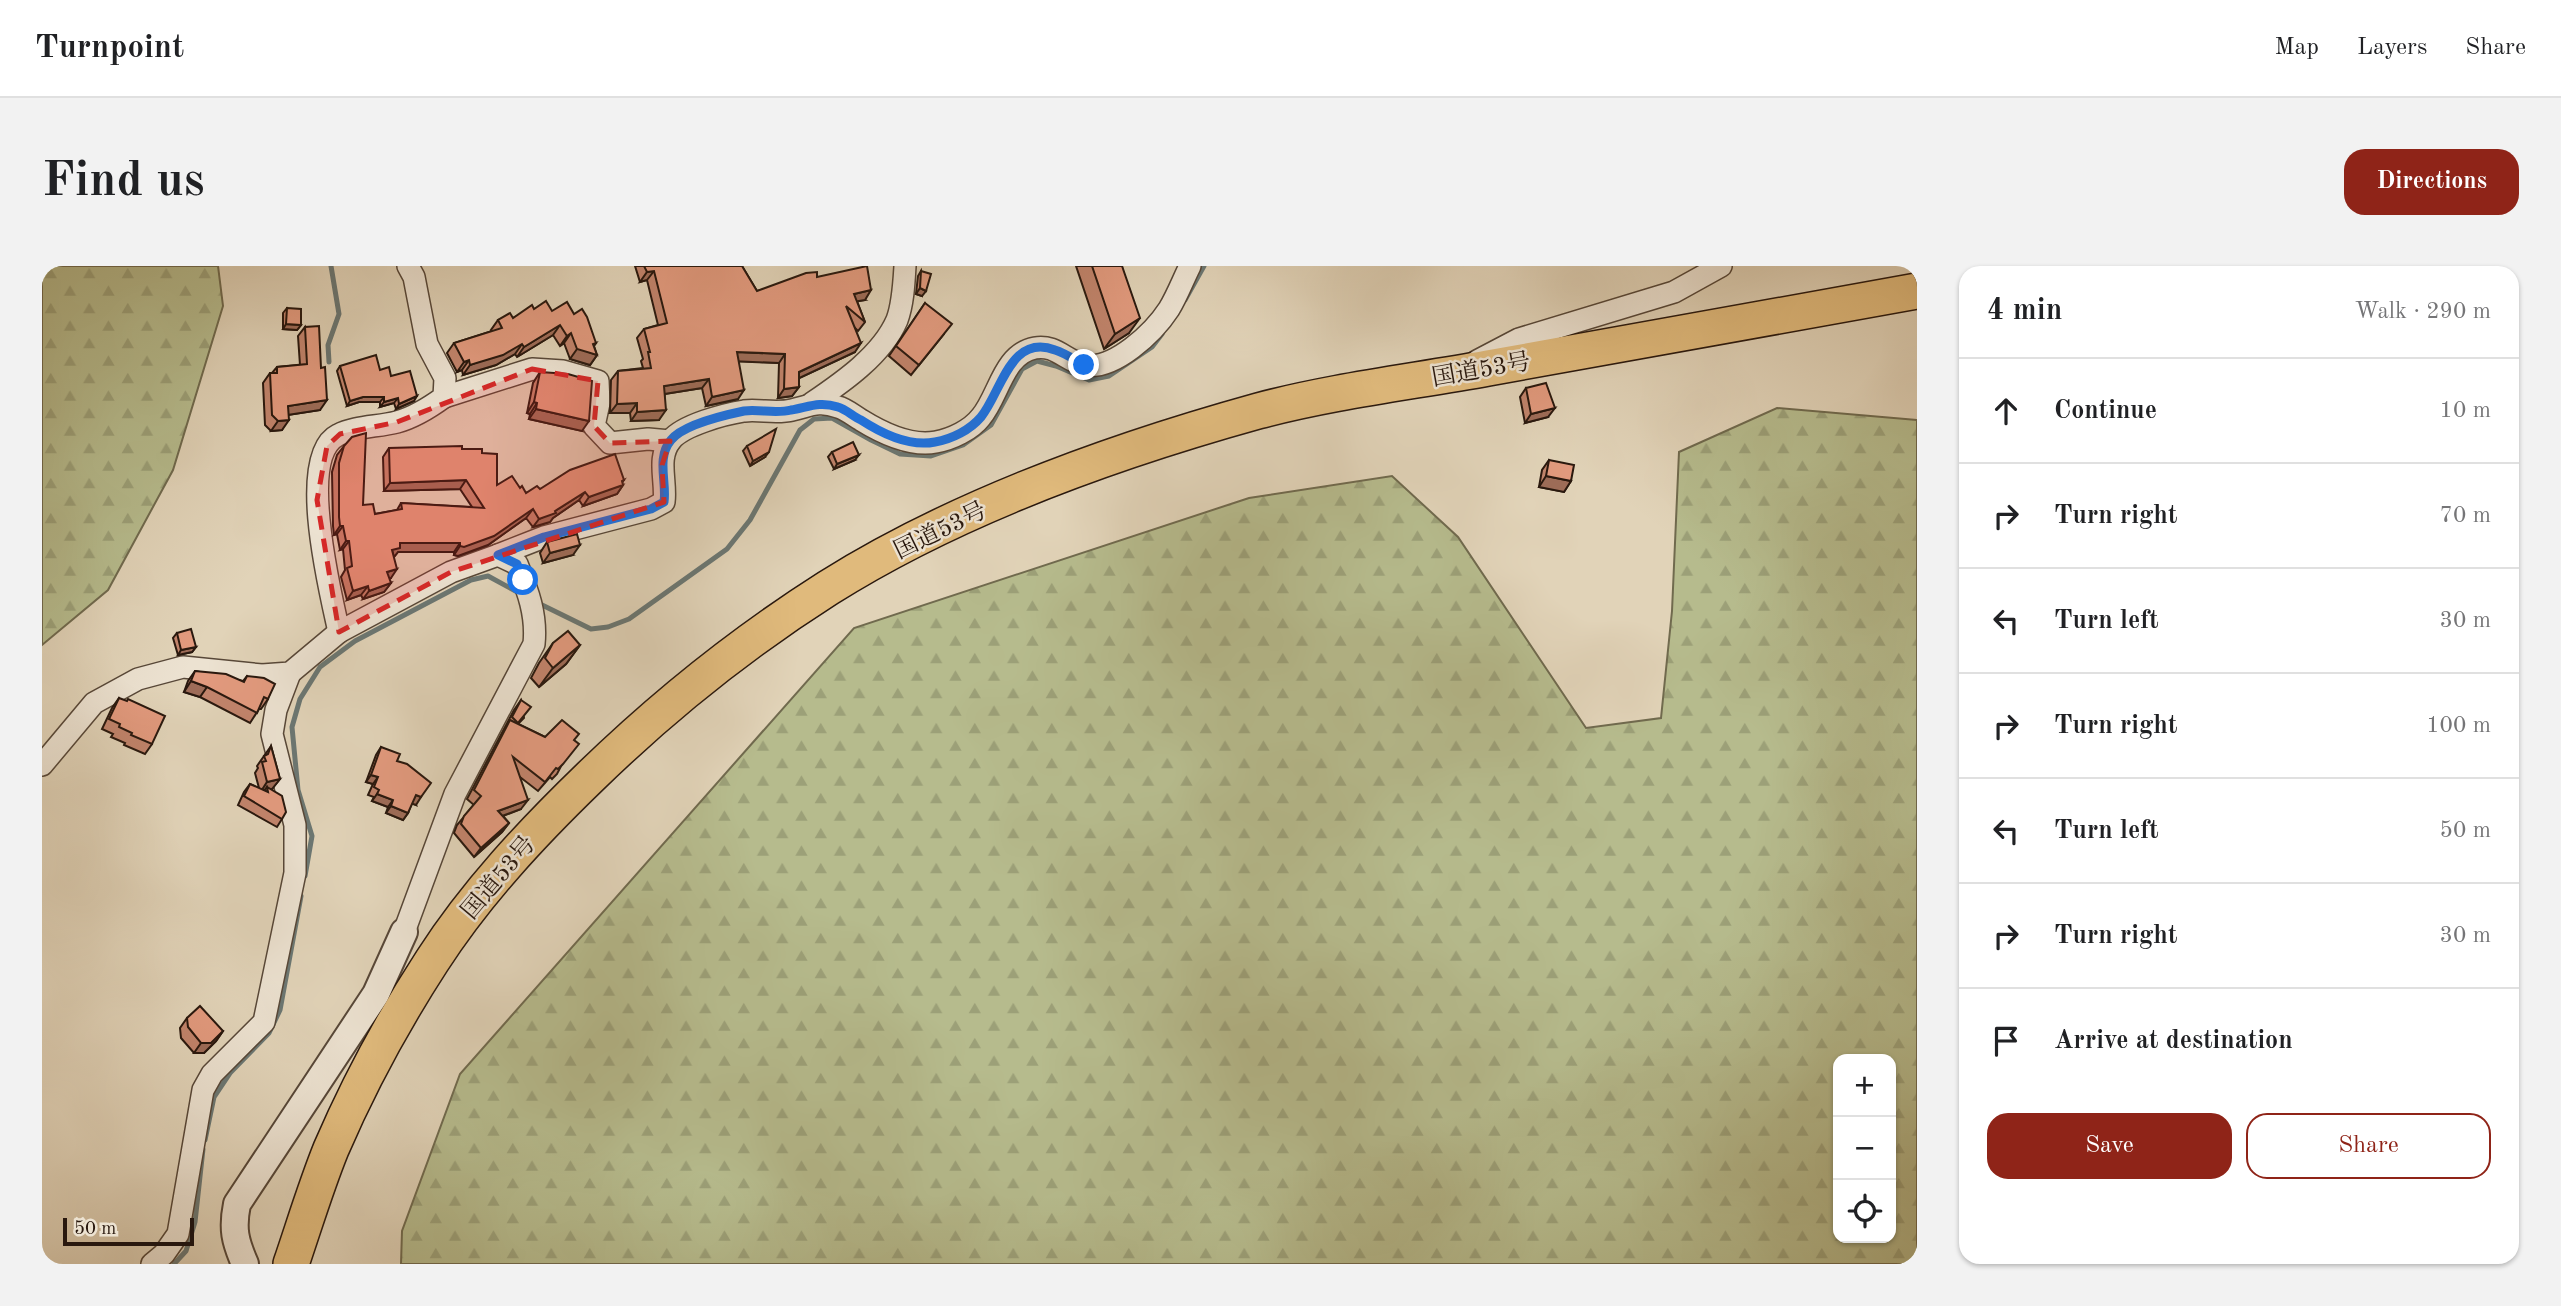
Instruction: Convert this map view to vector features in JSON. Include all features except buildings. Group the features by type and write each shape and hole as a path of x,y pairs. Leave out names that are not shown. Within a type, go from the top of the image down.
{"highway":[{"name":"国道53号","path":"291,1264 330,1153 354,1098 406,1003 464,916 504,864 613,755 734,654 832,586 931,533 1044,483 1153,443 1265,409 1917,291"}],"street":[{"path":"408,266 414,277 427,344 445,378 444,397"},
{"path":"152,1264 164,1254 178,1234 202,1090 212,1074 264,1022 295,873 295,825 272,734 276,710 290,673 339,632 451,572 544,537 651,509 664,502 666,490 662,465 670,441 686,428 745,411 790,411 813,403 836,387 881,346 897,319 905,266"},
{"path":"813,403 839,407 877,430 906,440 934,443 966,431 982,417 1018,355 1035,348 1054,349 1084,365 1099,365 1115,360 1143,339 1168,310 1190,266"},
{"path":"1451,375 1519,339 1674,292 1721,266"},
{"path":"339,632 324,562 317,500 321,461 327,446 340,433 397,422 424,412 444,397 532,369 563,371 598,381 599,403 594,426 610,443 648,439 670,441"},
{"path":"245,1264 236,1242 233,1223 237,1204 376,994 404,932 455,794 534,644 536,624 517,564 498,555"},
{"path":"42,765 94,703 138,679 183,667 262,675 290,673"}],"highlighted area":[{"path":"532,369 598,381 594,426 610,443 670,441 662,465 664,502 451,572 339,632 317,500 327,446 340,434 397,422"}],"green space":[{"path":"42,266 218,266 223,306 173,470 108,590 42,645"},
{"path":"1777,408 1917,420 1917,1264 401,1264 402,1231 460,1074 854,628 1249,498 1392,476 1458,537 1586,728 1661,718 1672,611 1679,452"}],"waterway":[{"path":"329,362 328,345 339,314 331,266"},
{"path":"1185,300 1204,266"},
{"path":"536,602 591,629 608,627 629,619 727,549 750,520 800,430 814,419 832,418 900,454 931,456 963,445 991,425 1022,369 1037,361 1089,380 1109,376 1152,347 1162,334"},
{"path":"305,876 312,836 298,790 292,727 300,699 320,667 355,641 471,580 488,576 521,594"},
{"path":"205,1140 214,1097 230,1073 269,1033 280,1010 301,896"},
{"path":"174,1264 186,1251 195,1222 203,1149"}],"route":[{"path":"523,580 517,564 498,555 544,537 651,509 664,502 666,490 662,465 670,441 686,428 745,411 790,411 813,403 839,407 877,430 906,440 934,443 966,431 982,417 1018,355 1035,348 1054,349 1084,365"}]}
